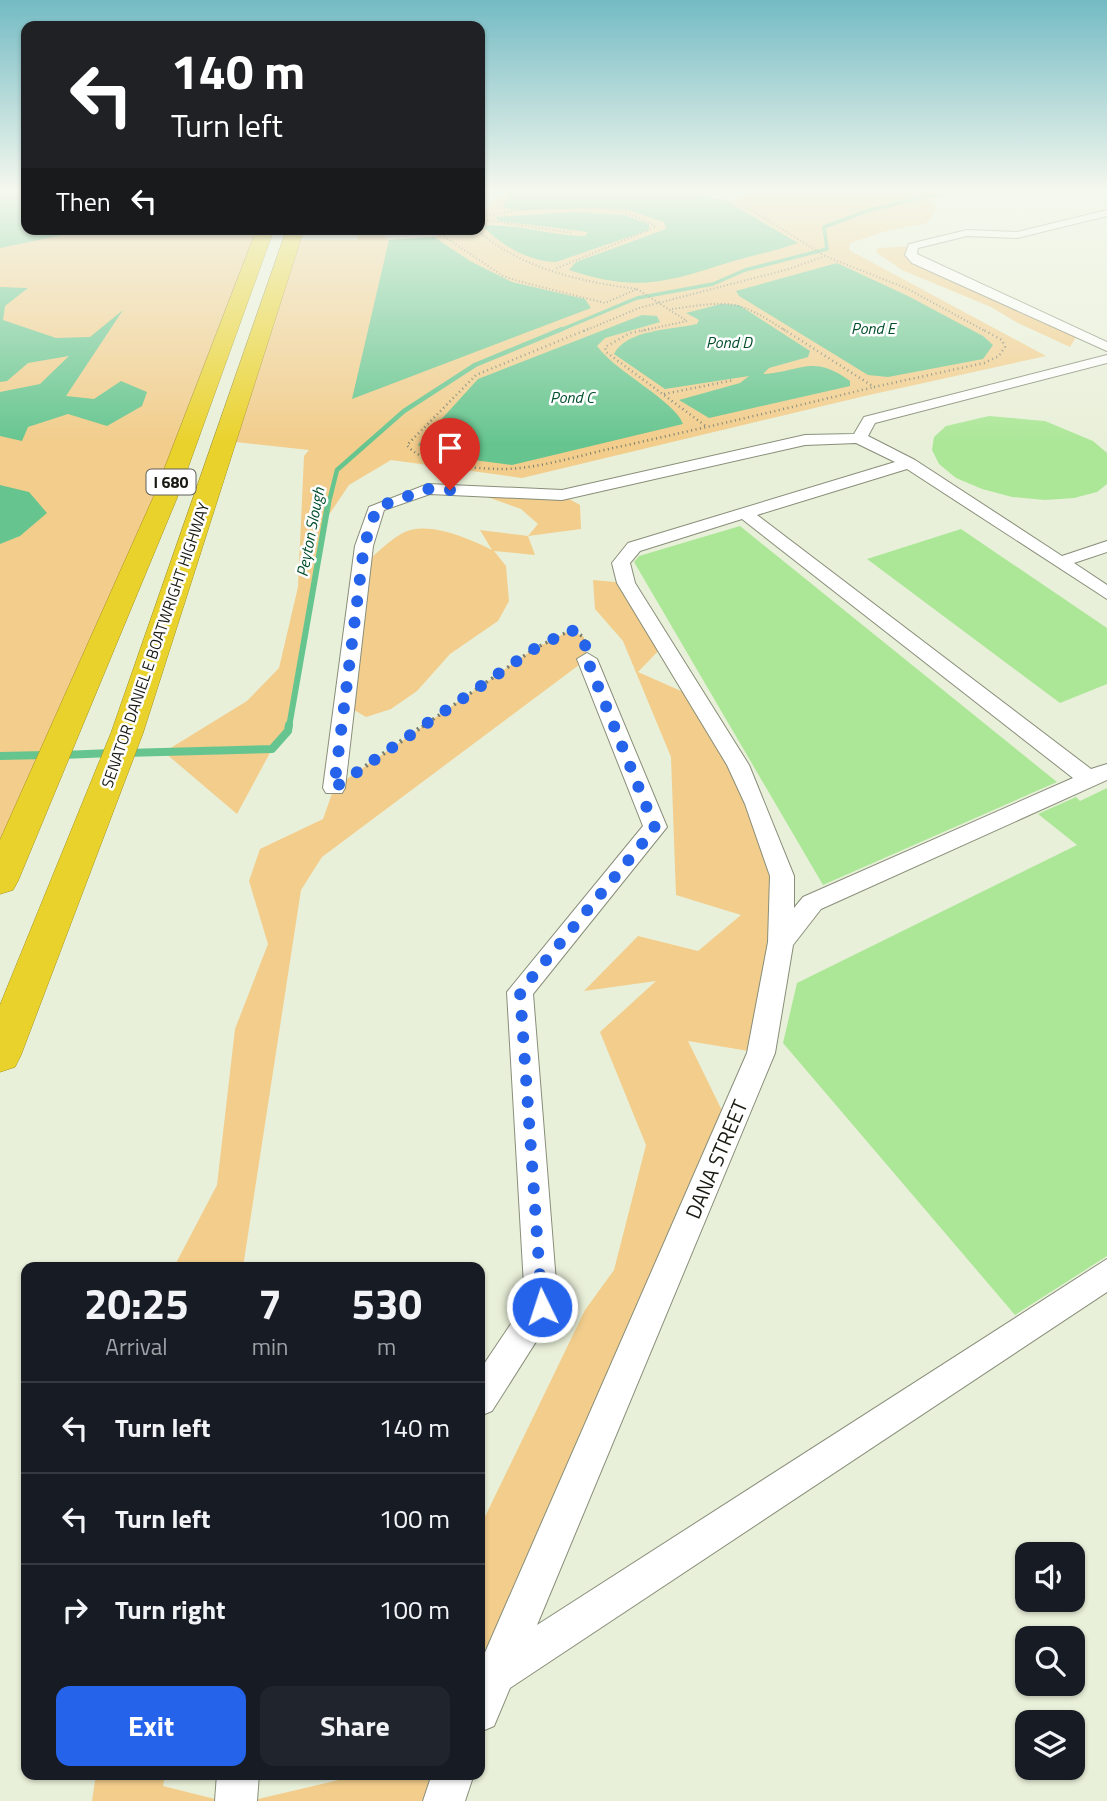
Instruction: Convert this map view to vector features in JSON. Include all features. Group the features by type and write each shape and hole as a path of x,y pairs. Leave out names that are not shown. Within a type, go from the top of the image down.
{"highway":[{"name":"I 680","path":"0,881 46,779 174,474 249,275"},
{"name":"SENATOR DANIEL E BOATWRIGHT HIGHWAY","path":"0,1055 127,733 281,275"}],"street":[{"path":"949,275 1107,347"},
{"path":"859,438 869,420 1107,359"},
{"path":"334,788 364,546 377,507 428,489 562,495 805,440 859,438 909,463 1107,593"},
{"path":"781,942 782,876 756,804 738,765 626,583 621,563 635,547 909,463"},
{"path":"744,513 1098,775"},
{"path":"1061,562 1107,546"},
{"path":"485,1392 542,1307 520,992 655,828 587,659"},
{"name":"DANA STREET","path":"485,1700 761,1053 781,942 812,902 1098,775"},
{"path":"495,1675 1107,1274"},
{"path":"236,1801 238,1780"},
{"path":"444,1801 451,1780"}],"path":[{"path":"502,275 605,303 637,289"},
{"path":"574,275 599,283 637,289 687,321 630,333 605,347 611,357 708,427"},
{"path":"765,275 639,307 476,375 407,445 414,455 427,460 498,469 708,427 984,363 999,356 1005,347 1002,340 908,289 873,275"},
{"path":"672,309 724,302 749,307 874,387"},
{"path":"663,394 734,380"},
{"path":"334,788 534,649 571,630 584,637 587,659"}],"shaded area":[{"path":"0,275 247,275 0,881"},
{"path":"281,275 896,275 1046,356 869,395 522,478 391,460 349,485 324,522 288,731 272,749 237,814 164,752 247,701 279,668 298,587 304,456 309,450 227,441"},
{"path":"914,275 953,275 1078,334 1070,347 991,307"},
{"path":"473,492 562,495 580,505 581,529 528,536 538,524 521,509"},
{"path":"411,530 447,532 492,550 480,530 528,536 535,555 494,551 506,566 509,601 498,621 450,654 417,691 391,709 366,717 344,704 362,566 391,541"},
{"path":"593,580 626,583 664,645 638,672 697,698 782,876 761,1053 688,1041 730,1127 485,1700 485,1517 585,1310 614,1270 646,1145 600,1032 656,981 584,991 638,936 698,951 741,915 676,895 671,757 623,641 595,609"},
{"path":"571,630 584,637 587,659 322,857 301,890 244,1262 177,1262 217,1185 235,1029 268,944 249,881 260,849 323,819 334,788 534,649"},
{"path":"95,1780 164,1780 163,1786 223,1801 92,1801"},
{"path":"339,1780 451,1780 444,1801 250,1801"}],"water":[{"path":"381,275 498,275 512,282 585,299 591,308 352,399"},
{"path":"585,275 686,275 630,283"},
{"name":"Pond E","path":"794,275 863,275 983,336 993,345 983,359 888,377 868,375 739,296 736,291"},
{"path":"0,287 28,288 5,306 3,320 56,338 90,337 123,310 66,396 94,399 121,381 147,392 142,406 107,426 68,414 28,427 22,441 0,436 0,392 40,384 69,356 28,363 7,381 0,382"},
{"name":"Pond D","path":"721,304 739,305 810,351 808,357 769,368 763,374 817,366 837,373 850,381 850,386 709,418 679,400 740,383 749,376 665,389 614,354 620,346 639,335 697,324 699,320 686,313"},
{"name":"Pond C","path":"642,315 657,316 660,322 605,338 597,346 617,366 669,406 683,424 512,465 443,456 418,445 478,379"},
{"path":"0,485 29,492 47,513 20,536 0,544"}],"building":[{"path":"989,416 1045,421 1093,441 1107,453 1107,484 1097,492 1074,498 1045,500 1012,497 956,478 939,464 932,450 934,437 946,426"},
{"path":"740,526 1057,782 823,885 634,562 639,556"},
{"path":"961,529 1107,628 1107,684 1060,703 867,559"},
{"path":"1107,788 1107,1256 1015,1315 783,1043 797,983 1077,845 1038,814 1076,797 1080,801"}],"waterway":[{"name":"Peyton Slough","path":"558,331 637,298 713,284 733,275"},
{"name":"Peyton Slough","path":"328,506 337,470 404,411 475,365 562,329"},
{"name":"Peyton Slough","path":"289,727 328,504"},
{"name":"Peyton Slough","path":"125,753 272,749 288,731 289,725"},
{"name":"Peyton Slough","path":"62,755 112,753"},
{"name":"Peyton Slough","path":"0,756 46,755"}],"route":[{"path":"450,490 428,489 377,507 364,546 334,788 534,649 571,630 584,637 587,659 655,828 520,992 542,1307"}]}
